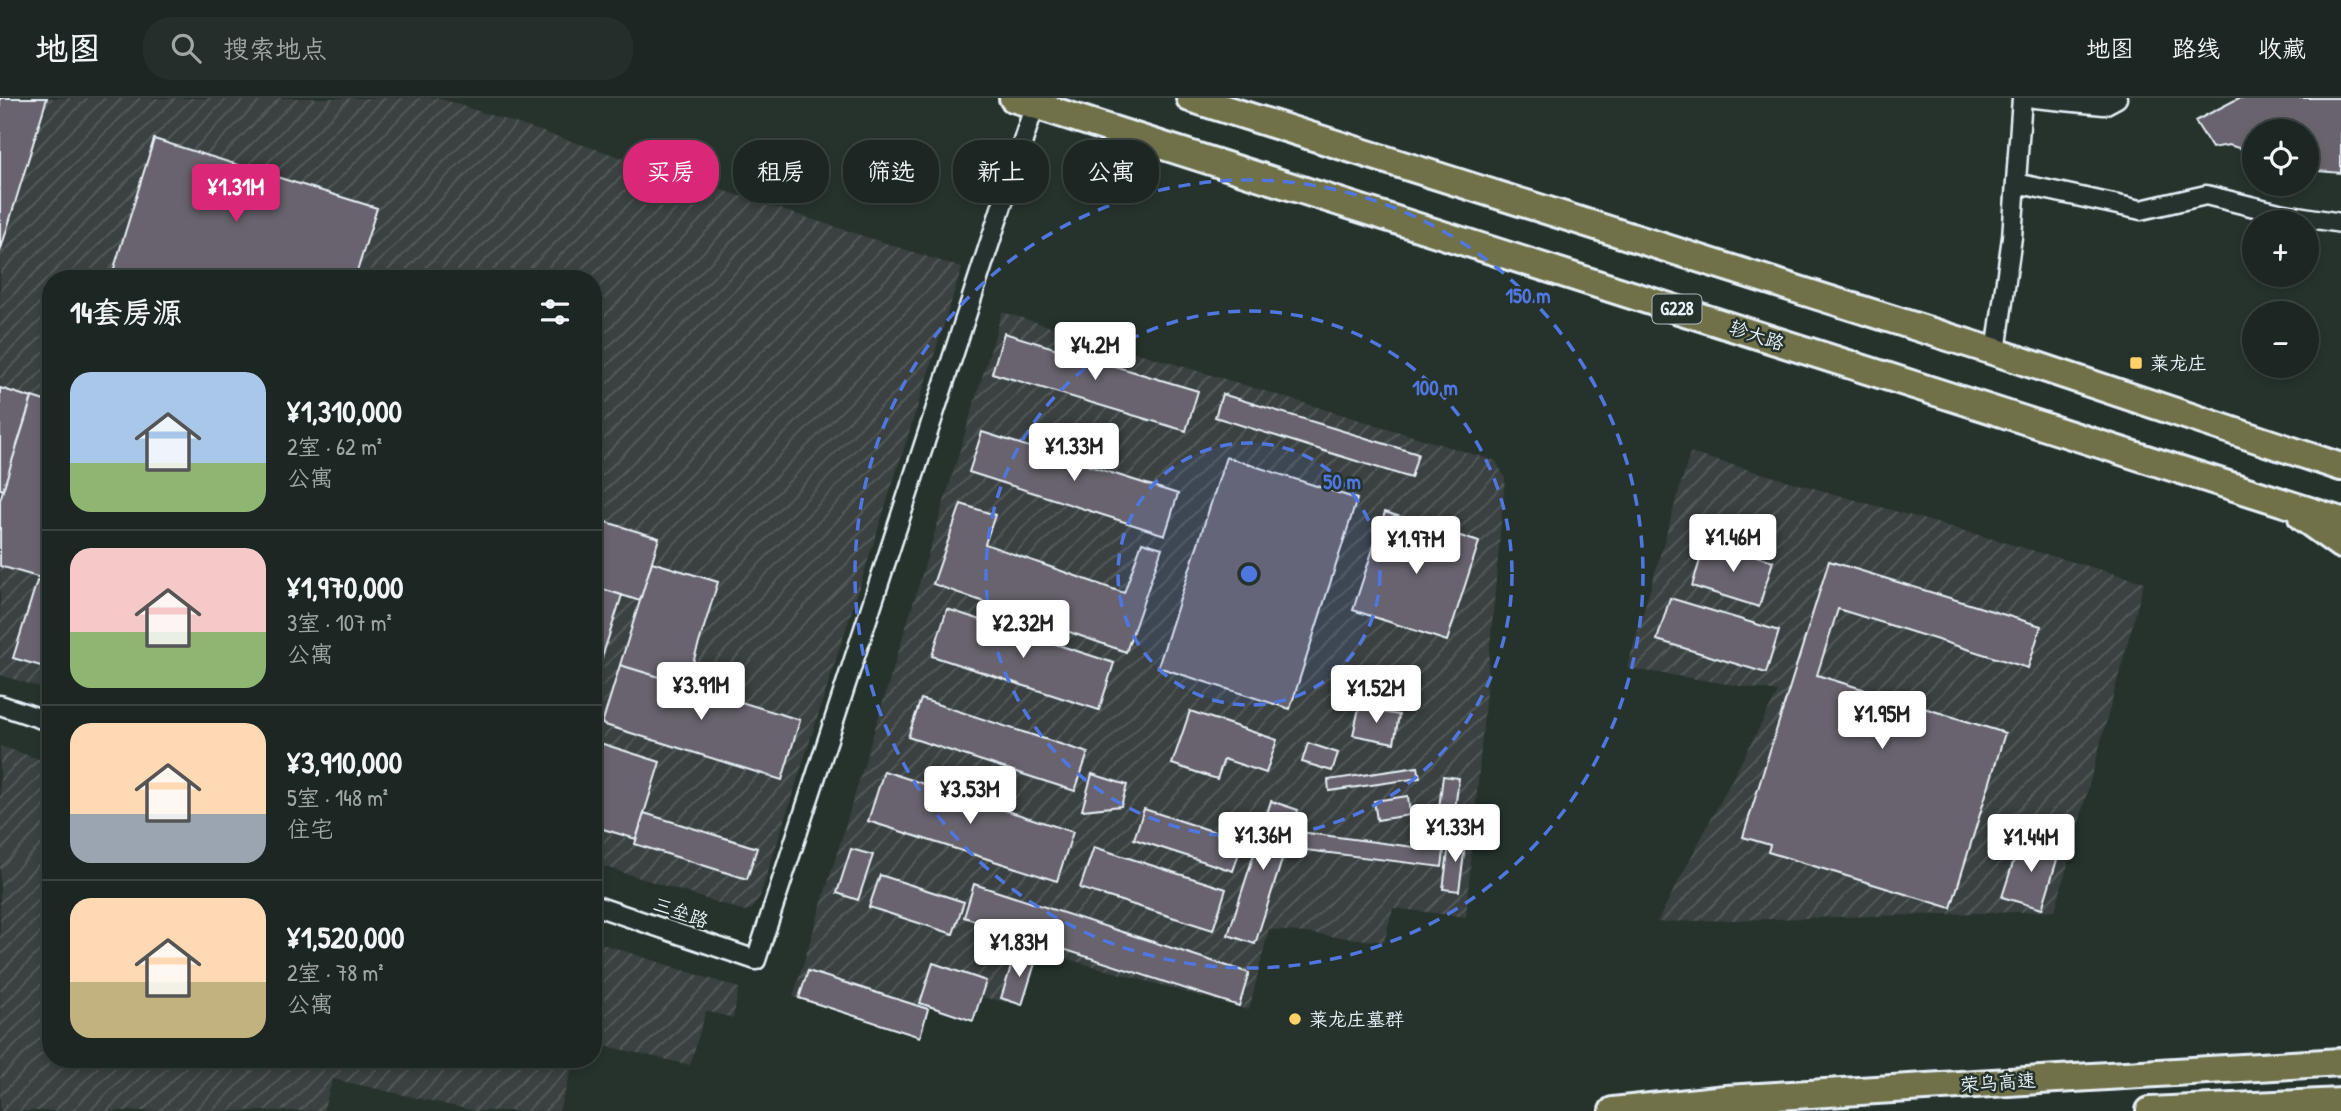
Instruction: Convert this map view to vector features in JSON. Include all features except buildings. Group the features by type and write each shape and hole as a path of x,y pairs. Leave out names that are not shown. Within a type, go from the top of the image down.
{"highway":[{"path":"1190,98 1996,352 2341,467"},
{"name":"轸大路","path":"1028,100 2341,520"},
{"path":"2273,499 2341,545"},
{"name":"荣乌高速","path":"1613,1111 1726,1098 2341,1062"},
{"path":"2150,1111 2341,1102"}],"street":[{"path":"1996,352 2012,237 2022,98"},
{"path":"2034,98 2104,106 2117,98"},
{"name":"三垒路","path":"602,908 756,960 1028,100"},
{"path":"2016,183 2141,211 2206,195 2341,223"},
{"path":"0,705 42,719"}],"shaded area":[{"path":"0,98 438,98 623,158 623,203 719,203 719,189 733,194 733,203 762,203 962,268 760,896 752,909 744,911 602,866 602,270 42,270 42,688 0,675"},
{"path":"1002,312 1496,461 1505,478 1466,917 1393,908 1384,942 1269,929 1249,1010 1039,951 1022,1005 981,997 928,1003 920,1037 793,997"},
{"path":"1690,453 2144,582 2055,911 1657,922 1778,692 1627,668"},
{"path":"0,746 42,760 42,1068 572,1068 559,1111 475,1111 333,1079 323,1111 0,1111"},
{"path":"602,944 739,988 733,1018 706,1011 690,1065 602,1045"}],"place":[{"name":"莱龙庄","path":"2136,363"},
{"name":"莱龙庄墓群","path":"1295,1019"}]}
